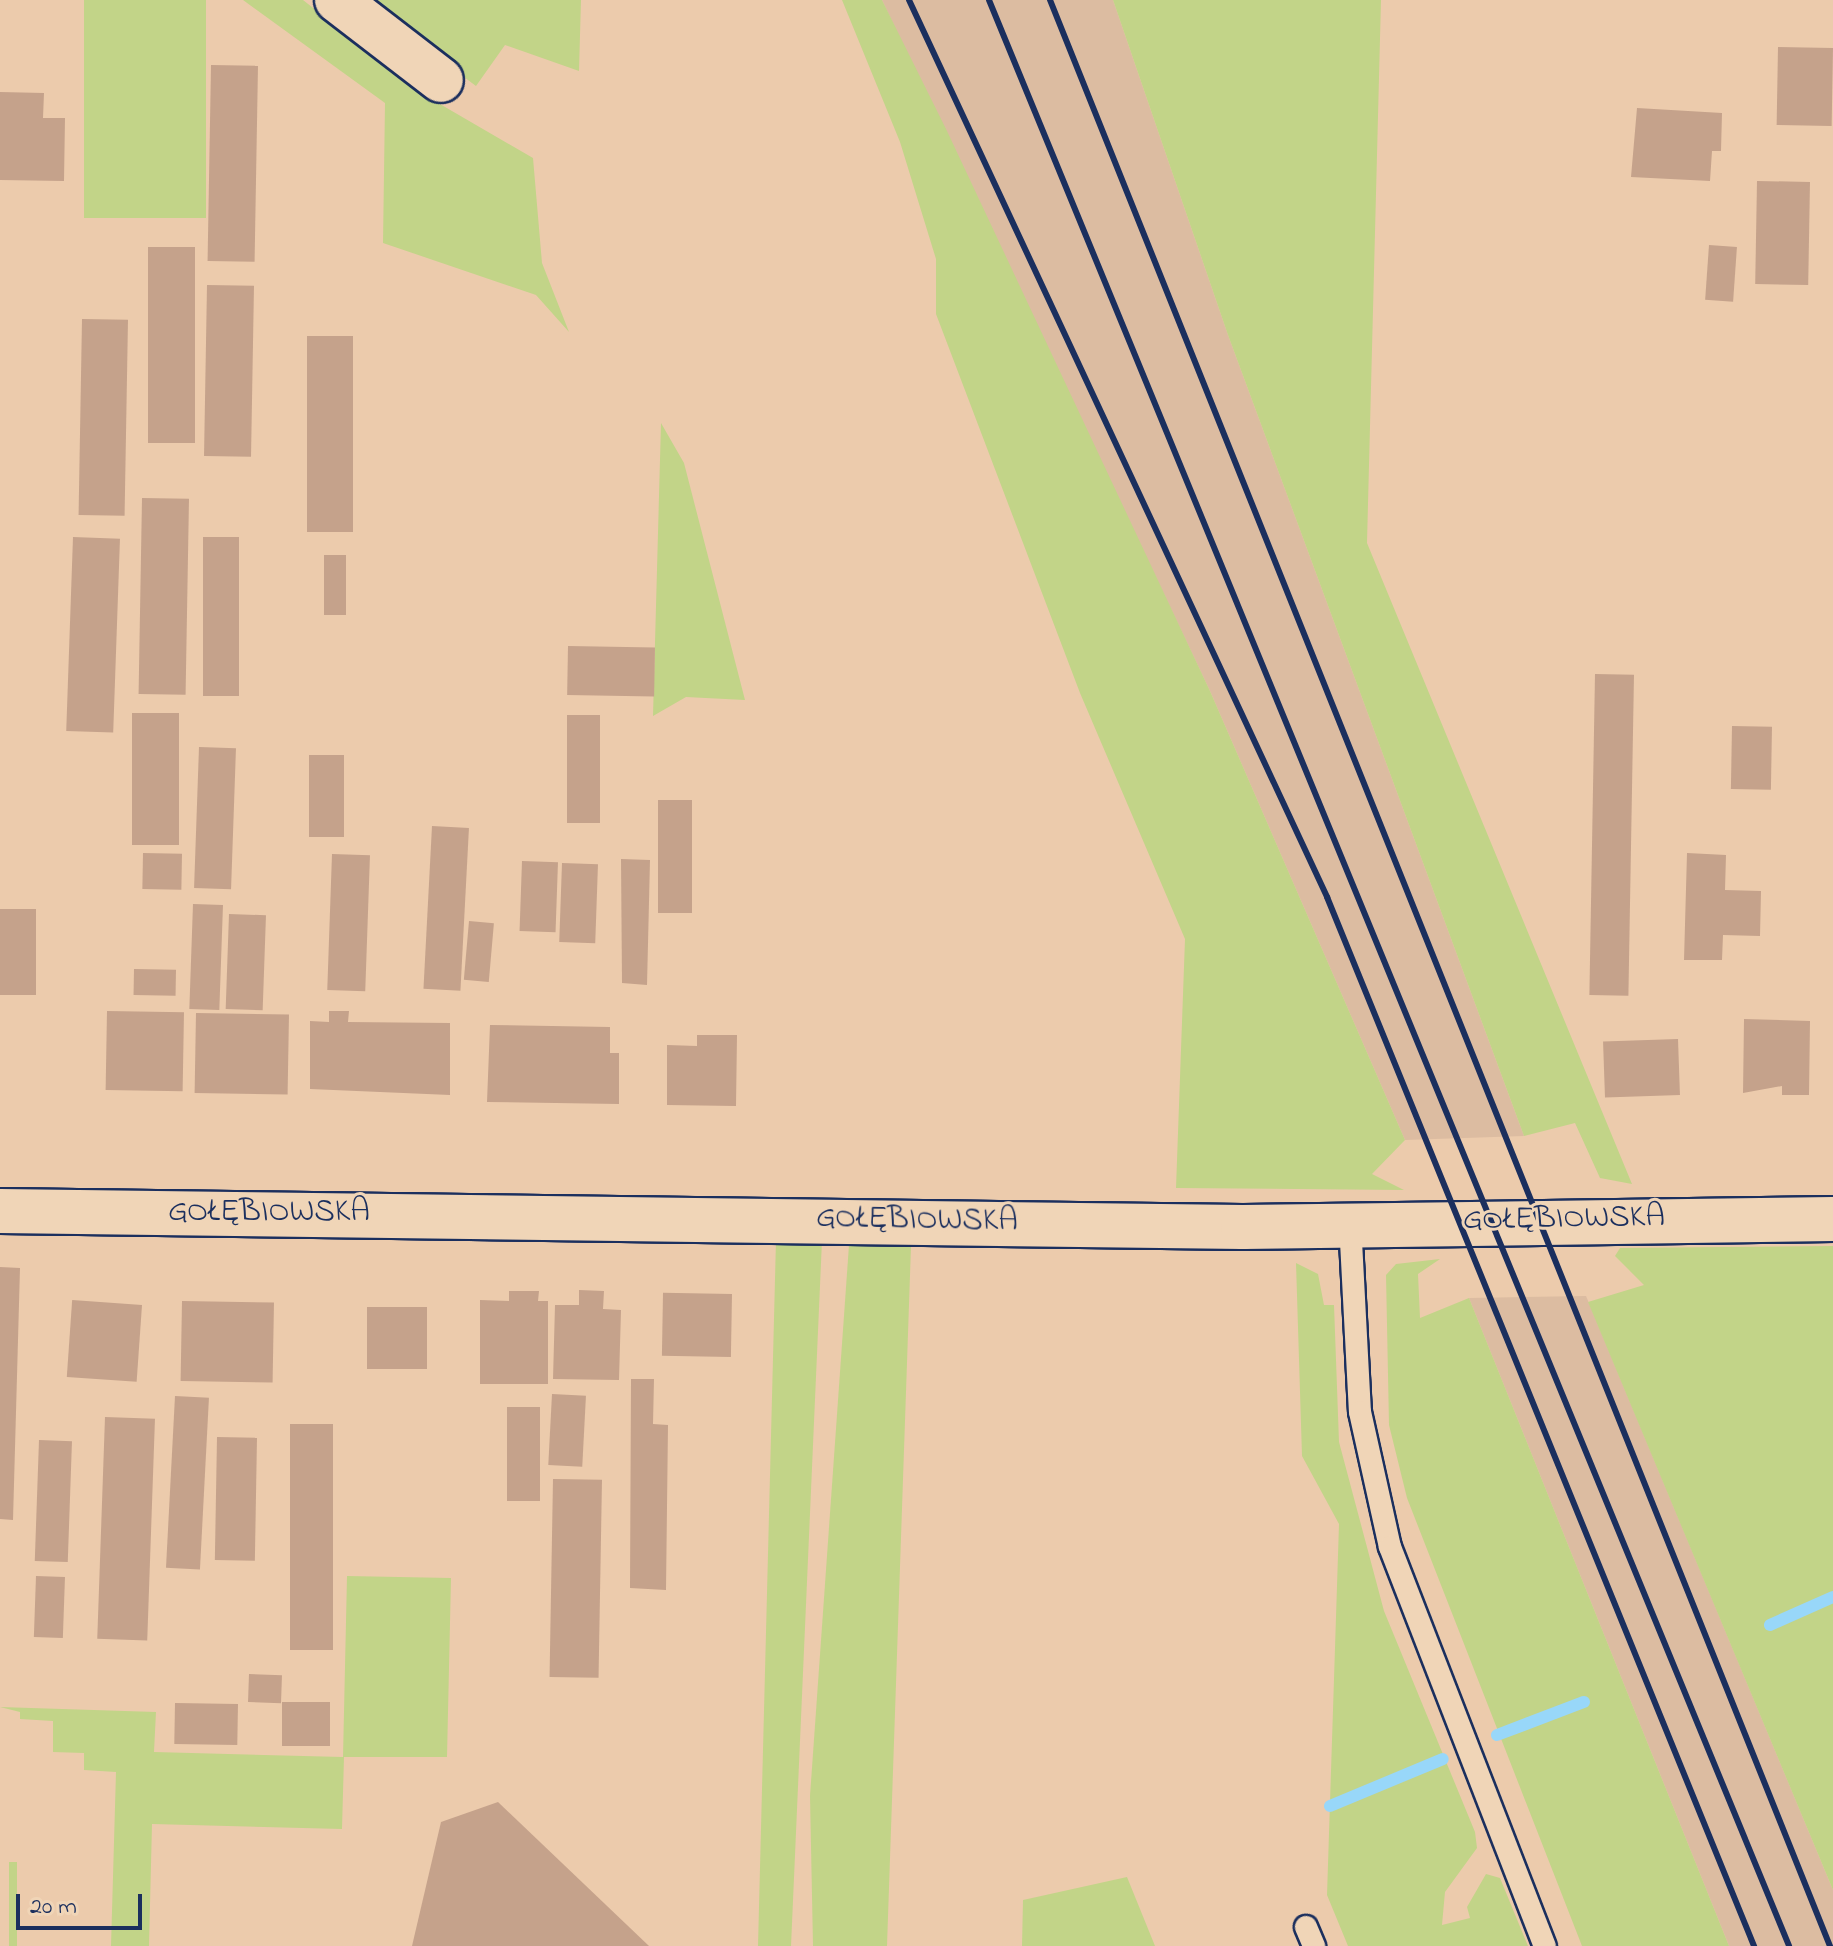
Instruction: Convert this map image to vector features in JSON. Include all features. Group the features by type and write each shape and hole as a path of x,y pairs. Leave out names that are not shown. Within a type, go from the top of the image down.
{"street":[{"path":"337,0 441,80"},
{"name":"GOŁĘBIOWSKA","path":"0,1211 1243,1227 1350,1222 1833,1219"}],"lane":[{"path":"1350,1222 1360,1412 1390,1547 1545,1946"}],"shaded area":[{"path":"882,0 1113,0 1228,335 1524,1136 1405,1140 1210,691"},
{"path":"1586,1296 1833,1890 1833,1946 1729,1946 1469,1298"}],"green space":[{"path":"84,0 206,0 206,218 84,218"},
{"path":"243,0 303,0 421,93 533,158 542,263 569,332 536,295 383,243 385,103"},
{"path":"361,0 581,0 579,71 505,45 476,86"},
{"path":"842,0 882,0 947,131 1210,691 1405,1140 1372,1174 1404,1190 1176,1188 1185,939 1080,693 936,314 936,259 900,142"},
{"path":"1113,0 1381,0 1367,543 1632,1184 1600,1178 1575,1123 1524,1136 1228,335"},
{"path":"661,423 684,463 745,700 686,697 653,716"},
{"path":"776,1240 822,1240 791,1946 758,1946"},
{"path":"849,1245 911,1246 887,1946 813,1946 810,1796"},
{"path":"1833,1246 1833,1890 1588,1302 1644,1285 1615,1256 1620,1248"},
{"path":"1440,1259 1418,1274 1420,1318 1469,1298 1729,1946 1582,1946 1407,1498 1389,1425 1386,1275 1396,1264"},
{"path":"1296,1263 1318,1274 1324,1305 1334,1305 1339,1442 1384,1611 1475,1832 1477,1848 1445,1892 1442,1925 1470,1918 1467,1907 1486,1874 1500,1878 1528,1946 1348,1946 1327,1895 1339,1524 1302,1456"},
{"path":"347,1576 451,1578 447,1757 344,1757 342,1829 152,1824 149,1946 111,1946 116,1772 84,1770 84,1753 53,1752 53,1721 20,1719 20,1712 0,1707 156,1712 154,1752 343,1757"},
{"path":"9,1862 17,1862 17,1946 9,1946"},
{"path":"1127,1877 1155,1946 1022,1946 1023,1900"}],"building":[{"path":"1778,47 1833,48 1832,126 1777,125"},
{"path":"211,65 258,66 255,262 208,261"},
{"path":"0,92 44,93 43,118 65,118 64,181 0,180"},
{"path":"1637,108 1722,113 1721,151 1712,151 1710,181 1631,177"},
{"path":"1757,181 1810,182 1808,285 1755,284"},
{"path":"1709,245 1737,247 1733,302 1705,300"},
{"path":"148,247 195,247 195,443 148,443"},
{"path":"207,285 254,286 251,457 204,456"},
{"path":"82,319 128,320 125,516 79,515"},
{"path":"307,336 353,336 353,532 307,532"},
{"path":"142,498 189,499 186,695 139,694"},
{"path":"73,537 120,539 113,733 66,731"},
{"path":"203,537 239,537 239,696 203,696"},
{"path":"324,555 346,555 346,615 324,615"},
{"path":"568,646 655,648 654,697 567,695"},
{"path":"1595,674 1634,675 1628,996 1589,995"},
{"path":"132,713 179,713 179,845 132,845"},
{"path":"567,715 600,715 600,823 567,823"},
{"path":"1732,726 1772,727 1771,790 1731,789"},
{"path":"199,747 236,748 231,889 194,888"},
{"path":"309,755 344,755 344,837 309,837"},
{"path":"658,800 692,800 692,913 658,913"},
{"path":"432,826 469,828 460,991 423,989"},
{"path":"143,853 182,854 181,890 142,889"},
{"path":"1687,853 1726,855 1725,890 1761,891 1760,936 1723,935 1722,960 1684,960"},
{"path":"332,854 370,855 365,991 327,990"},
{"path":"621,859 650,860 647,985 622,983"},
{"path":"522,861 558,862 556,932 520,931"},
{"path":"562,863 598,864 595,943 559,942"},
{"path":"193,904 223,905 219,1010 189,1009"},
{"path":"0,909 36,909 36,995 0,995"},
{"path":"229,914 266,915 263,1010 226,1009"},
{"path":"469,921 494,923 489,982 464,980"},
{"path":"134,969 176,970 176,996 134,995"},
{"path":"107,1011 184,1012 183,1091 106,1090"},
{"path":"329,1011 349,1011 348,1022 450,1023 450,1095 310,1089 310,1021 329,1022"},
{"path":"196,1013 289,1015 288,1095 195,1093"},
{"path":"1744,1019 1810,1021 1809,1095 1782,1095 1782,1086 1743,1093"},
{"path":"490,1025 610,1027 610,1053 619,1053 619,1104 487,1102"},
{"path":"697,1035 737,1035 736,1106 667,1105 667,1045 697,1046"},
{"path":"1678,1039 1680,1095 1605,1098 1603,1042"},
{"path":"0,1267 20,1268 13,1520 0,1519"},
{"path":"579,1290 604,1291 603,1309 621,1310 619,1380 553,1379 555,1305 579,1305"},
{"path":"509,1291 539,1291 538,1301 548,1301 548,1384 480,1384 480,1300 509,1301"},
{"path":"663,1293 732,1294 731,1357 662,1356"},
{"path":"72,1300 142,1305 137,1382 67,1377"},
{"path":"182,1301 274,1303 273,1383 181,1381"},
{"path":"367,1307 427,1307 427,1369 367,1369"},
{"path":"631,1379 654,1379 653,1424 668,1425 666,1590 630,1588"},
{"path":"552,1394 586,1396 582,1467 548,1465"},
{"path":"175,1396 209,1398 200,1570 166,1568"},
{"path":"507,1407 540,1407 540,1501 507,1501"},
{"path":"105,1417 155,1419 147,1641 97,1639"},
{"path":"290,1424 333,1424 333,1650 290,1650"},
{"path":"217,1437 257,1438 255,1561 215,1560"},
{"path":"39,1440 72,1441 68,1562 35,1561"},
{"path":"553,1479 602,1480 599,1678 550,1677"},
{"path":"36,1576 65,1577 63,1638 34,1637"},
{"path":"249,1674 282,1675 281,1703 248,1702"},
{"path":"282,1702 330,1702 330,1746 282,1746"},
{"path":"175,1703 238,1704 237,1745 174,1744"},
{"path":"498,1802 649,1946 412,1946 441,1822"}],"waterway":[{"path":"1770,1625 1833,1597"},
{"path":"1497,1735 1584,1702"},
{"path":"1330,1806 1443,1759"}],"railway":[{"path":"909,0 1327,897 1754,1946"},
{"path":"989,0 1789,1946"},
{"path":"1050,0 1830,1946"}]}
